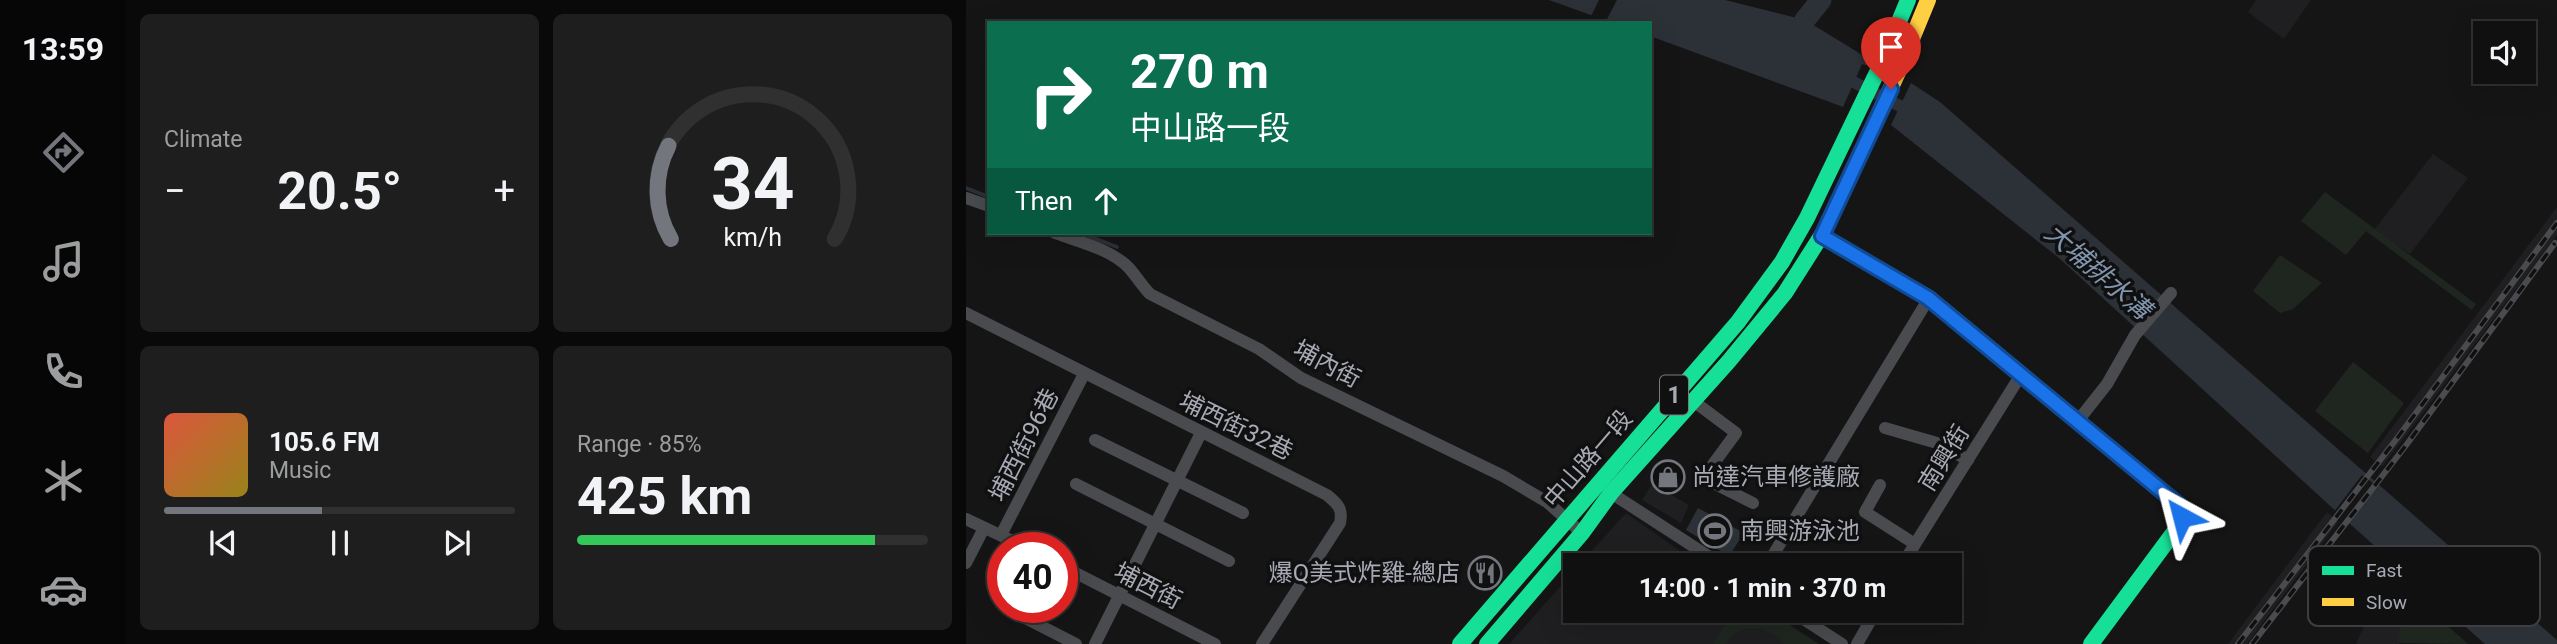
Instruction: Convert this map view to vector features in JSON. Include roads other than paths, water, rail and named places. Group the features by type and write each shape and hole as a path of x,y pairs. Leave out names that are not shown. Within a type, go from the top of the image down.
{"main road":[{"name":"中山路一段","path":"1460,644 1738,322 1782,262 1807,218 1854,122 1908,0"},
{"name":"中山路一段","path":"1487,644 1582,533 1611,493 1786,293 1822,236 1900,68 1924,2"},
{"path":"1822,236 1928,298 2180,506 2182,517 2177,528 2091,644"}],"street":[{"path":"966,198 987,205"},
{"name":"埔內街","path":"1060,235 1114,256 1129,269 1139,284 1158,298 1259,349 1301,378 1503,476 1547,502 1582,533"},
{"path":"2077,422 2107,384 2135,335 2170,296"},
{"path":"1774,553 1928,298"},
{"name":"埔西街32巷","path":"967,313 1327,495 1338,504 1342,513 1340,523 1262,644"},
{"name":"南興街","path":"1909,553 2022,373"},
{"name":"埔西街96巷","path":"1003,532 1084,374"},
{"path":"1692,400 1736,433 1703,478 1754,503"},
{"path":"1885,428 1937,443 1968,460"},
{"path":"1095,644 1201,433"},
{"path":"1096,440 1243,513"},
{"path":"1076,484 1229,561"},
{"path":"1880,485 1864,512 1914,544"},
{"path":"1611,493 1704,553"},
{"path":"966,519 992,532"},
{"path":"966,563 984,528"},
{"name":"埔西街","path":"1078,574 1215,644"},
{"path":"1035,623 1076,644"},
{"path":"1810,623 1842,644"},
{"path":"1857,644 1869,623"}],"water":[{"path":"1549,0 1725,0 1805,20 1869,59 1846,108 1652,37 1652,21 1607,21"},
{"path":"1911,83 1940,102 2449,546 2375,546 2059,258 1891,125"},
{"name":"南興游泳池","path":"1698,508 1744,533 1731,553 1724,553 1686,530"},
{"path":"2540,625 2557,640 2557,644 2485,644 2465,626"}],"waterway":[{"path":"1795,43 1805,20 1821,0"},
{"name":"大埔排水溝","path":"1844,77 1914,116"},
{"path":"966,188 987,196"},
{"path":"1086,235 1117,247"}],"railway":[{"path":"2314,546 2557,223"},
{"path":"2328,546 2555,243"},
{"path":"2238,644 2308,553"},
{"path":"2252,644 2308,572"}],"place":[{"name":"尚達汽車修護廠","path":"1668,477"},
{"name":"南興游泳池","path":"1715,531"},
{"name":"爆Q美式炸雞-總店","path":"1485,573"}]}
